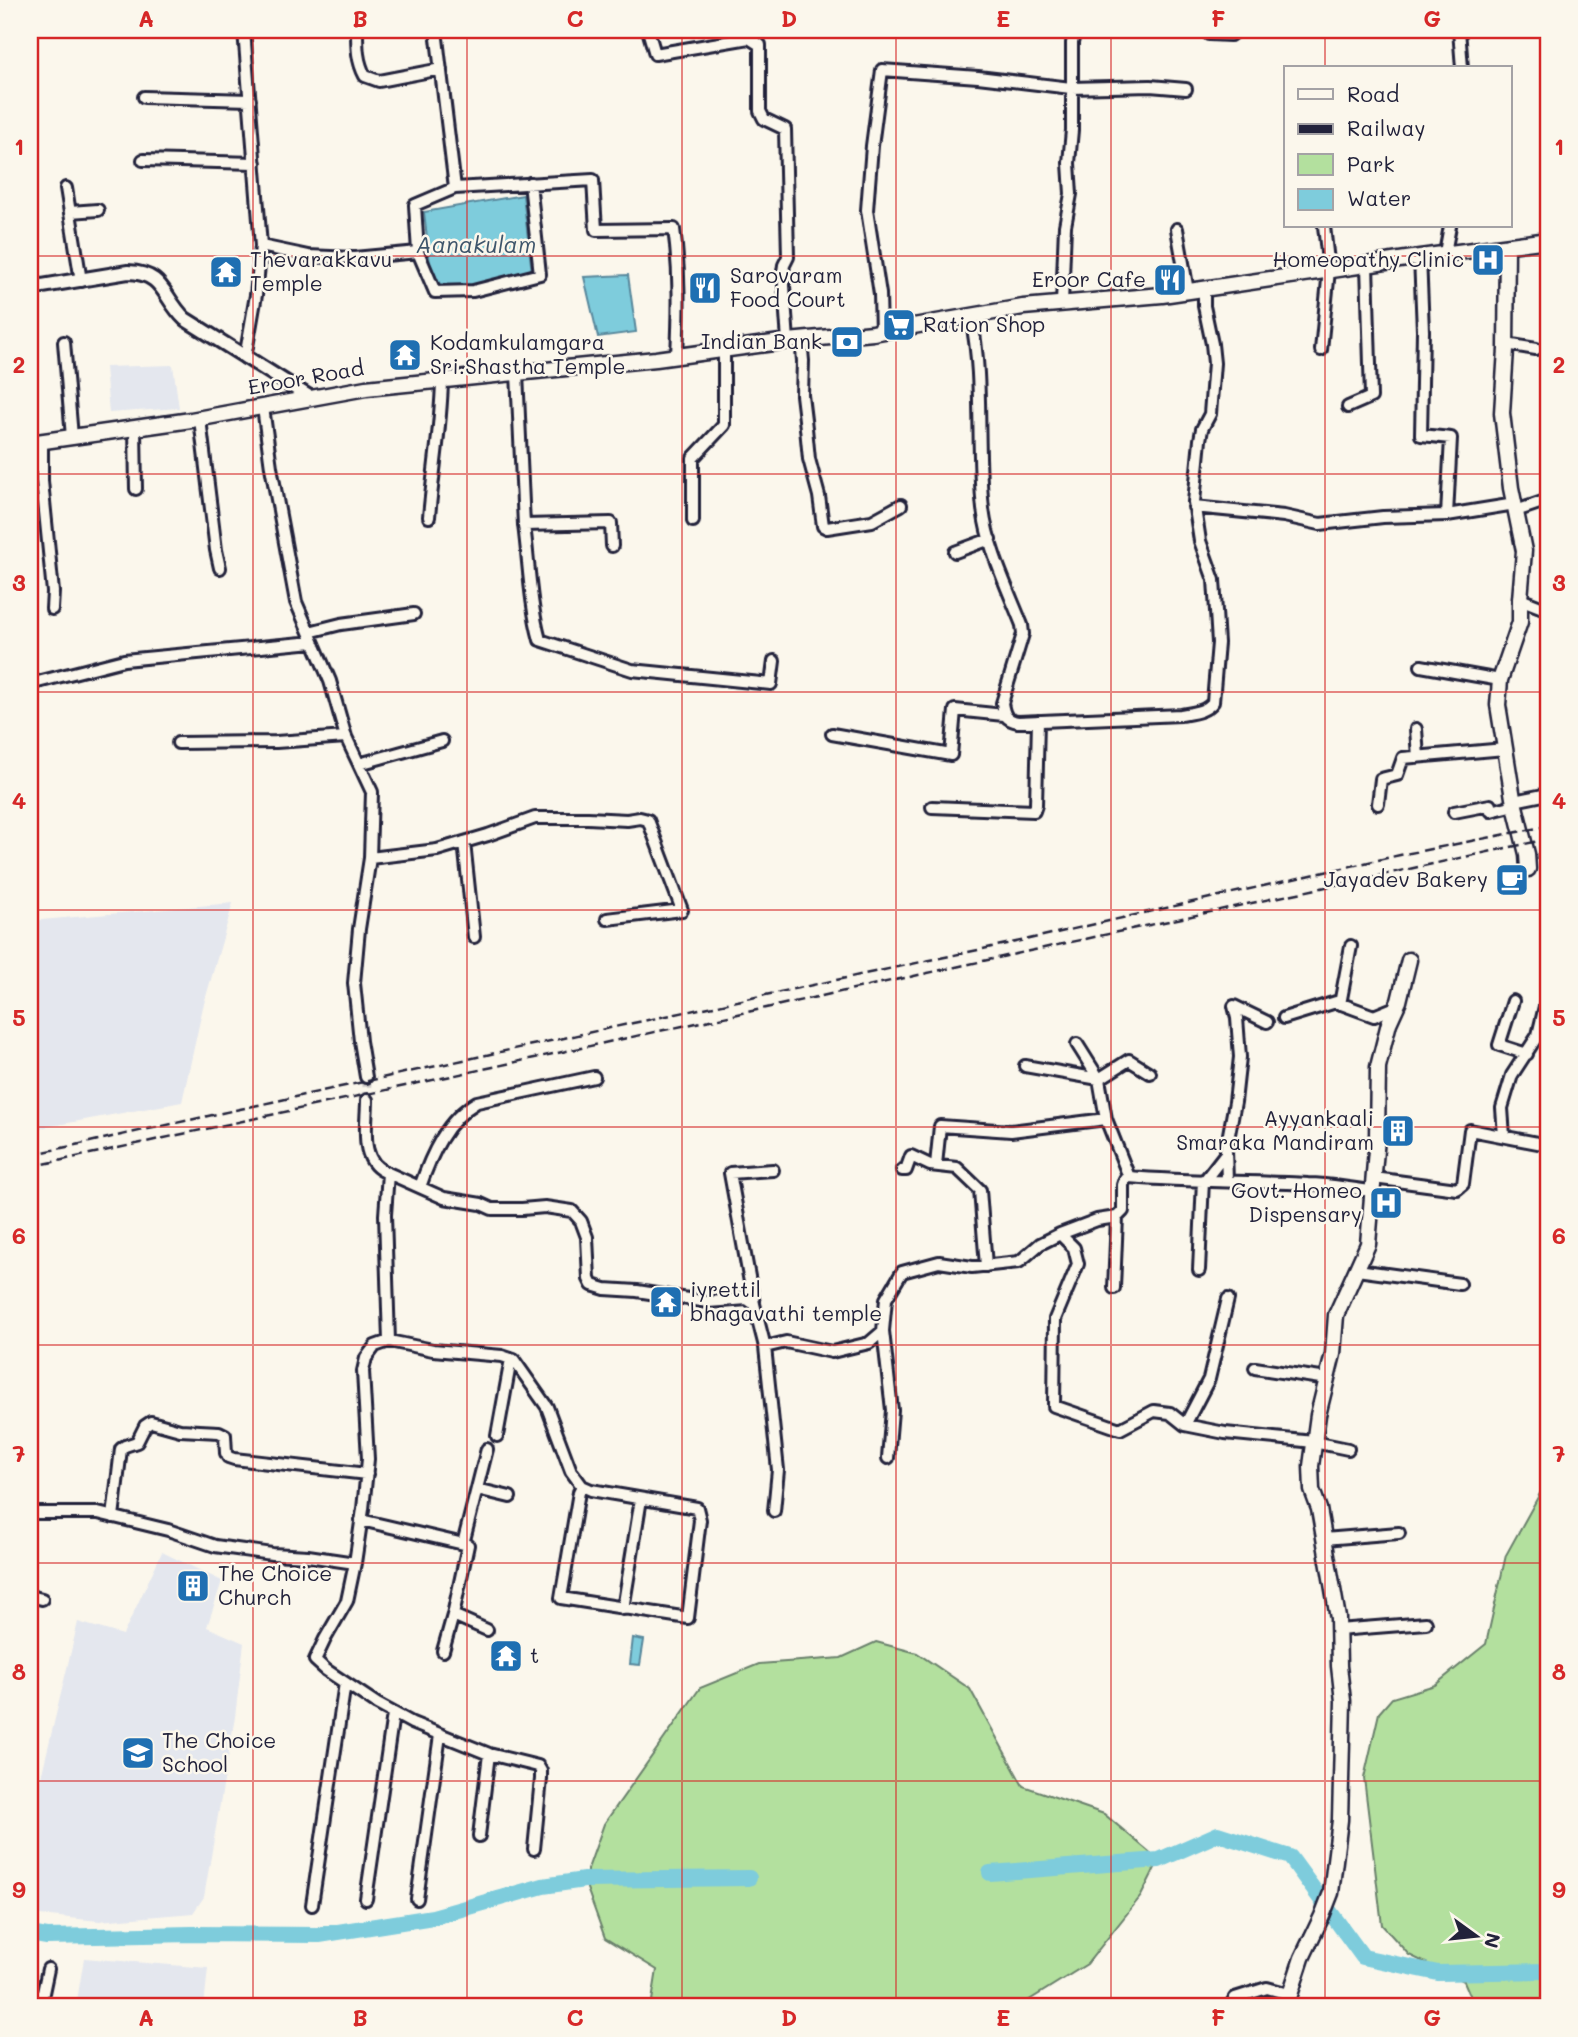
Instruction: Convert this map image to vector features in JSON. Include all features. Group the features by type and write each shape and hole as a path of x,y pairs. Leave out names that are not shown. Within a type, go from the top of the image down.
{"main road":[{"name":"Eroor Road","path":"36,442 200,419 366,388 881,332 1023,307 1204,289 1548,240"},
{"path":"1507,246 1502,413 1524,551 1520,622 1500,680 1498,705 1528,869"},
{"path":"1287,2001 1302,1958 1331,1893 1340,1820 1344,1737 1332,1577 1319,1509 1312,1490 1311,1466 1318,1415 1333,1354 1336,1315 1368,1244 1379,1101 1378,1068 1409,960"}],"street":[{"path":"244,30 261,246 245,358"},
{"path":"357,30 359,64 365,76 379,81 441,69"},
{"path":"436,30 455,188"},
{"path":"648,30 655,54 749,38 760,45 760,111 764,119 785,129 788,257 783,272 822,526 827,528 867,522 901,505"},
{"path":"1062,304 1065,226 1071,194 1069,163 1072,130 1072,43 1075,30"},
{"path":"1209,34 1230,34 1236,30"},
{"path":"1459,30 1462,66"},
{"path":"881,332 880,294 867,210 881,70 978,77 1071,88 1150,86 1186,89"},
{"path":"144,97 250,100"},
{"path":"143,160 254,163"},
{"path":"530,184 540,274 473,291 435,292 418,252 415,205 455,188 593,180 596,230 674,229 680,294 677,356"},
{"path":"66,188 81,281"},
{"path":"70,212 97,210"},
{"path":"1321,350 1329,270 1324,228"},
{"path":"1445,253 1450,228"},
{"path":"1177,229 1188,291"},
{"path":"261,246 308,256 354,258 418,252"},
{"path":"1420,257 1423,331 1421,435 1451,438 1447,515"},
{"path":"1348,407 1371,397 1367,265"},
{"path":"30,288 128,272 152,276 185,319 311,398"},
{"path":"971,317 978,378 984,510 990,539 1023,634 1002,703 1004,715 1009,720 1018,722 1181,715 1210,707 1213,702 1218,643 1210,565 1200,541 1194,507 1198,453 1202,429 1210,414 1214,363 1204,306 1204,289"},
{"path":"64,342 72,437"},
{"path":"1506,344 1536,349"},
{"path":"694,521 694,458 724,425 724,350"},
{"path":"517,373 524,525 533,592 533,616 540,640 632,670 771,684 774,661"},
{"path":"429,517 433,465 441,422 442,381"},
{"path":"264,407 271,467 296,602 330,681 346,737 372,792 370,858 354,984 366,1077"},
{"path":"200,419 220,568"},
{"path":"135,428 136,488"},
{"path":"36,442 53,592 52,610"},
{"path":"1194,507 1284,516 1320,524 1383,517 1447,515 1548,500"},
{"path":"524,525 611,523 612,546"},
{"path":"955,552 990,539"},
{"path":"1520,599 1548,610"},
{"path":"30,684 124,660 311,637 341,624 414,614"},
{"path":"1421,666 1500,680"},
{"path":"832,734 951,755 955,710 1004,715"},
{"path":"932,807 1034,811 1038,721"},
{"path":"1416,729 1418,757"},
{"path":"178,743 276,742 346,737"},
{"path":"359,764 442,741"},
{"path":"1378,804 1381,779 1397,775 1403,758 1505,750"},
{"path":"1454,812 1490,805 1491,811 1548,794"},
{"path":"370,858 437,850 535,818 648,820 682,910 607,919"},
{"path":"464,842 474,937"},
{"path":"1340,1004 1351,946"},
{"path":"1504,1136 1502,1108 1512,1075 1538,1035 1548,994"},
{"path":"1513,1001 1499,1045 1527,1054"},
{"path":"1284,1018 1336,1002 1374,1016 1396,1007"},
{"path":"1227,1181 1226,1153 1240,1056 1234,1006 1267,1021"},
{"path":"1077,1044 1099,1079 1106,1119 1129,1177"},
{"path":"1025,1066 1099,1079 1129,1060 1150,1073"},
{"path":"420,1187 445,1132 477,1102 594,1077"},
{"path":"367,1100 367,1145 374,1165 444,1198 481,1204 492,1209 545,1207 572,1211 581,1221 587,1237 589,1279 592,1285 708,1302 747,1299 754,1304"},
{"path":"936,1165 940,1126 1011,1131 1106,1119"},
{"path":"888,1458 892,1410 883,1331 886,1299 902,1272 939,1262 972,1267 1019,1262 1040,1244 1060,1234 1097,1220 1117,1217 1123,1211 1123,1185 1129,1177 1260,1184 1373,1184 1457,1189 1465,1178 1470,1130 1548,1145"},
{"path":"1199,1270 1204,1180 1226,1153"},
{"path":"902,1170 906,1170 911,1156 936,1165 957,1168 980,1190 986,1266"},
{"path":"773,1170 730,1173 754,1304 765,1347 778,1470 774,1511"},
{"path":"388,1173 385,1215 389,1341"},
{"path":"1114,1288 1117,1217"},
{"path":"1060,1234 1074,1248 1078,1264 1055,1319 1054,1406 1120,1429 1154,1410 1170,1413 1185,1425 1225,1433 1348,1448"},
{"path":"1357,1270 1460,1284"},
{"path":"1185,1425 1209,1379 1228,1299"},
{"path":"765,1347 786,1342 832,1352 869,1343 883,1331"},
{"path":"534,1849 541,1771 538,1766 489,1754 393,1714 326,1670 315,1659 347,1601 355,1563 367,1474 363,1371 366,1358 375,1346 389,1341 433,1350 502,1356 514,1360 547,1407 571,1471 583,1486 591,1490 697,1508 700,1520 688,1618 561,1598 579,1492 583,1486"},
{"path":"496,1436 511,1359"},
{"path":"1255,1368 1327,1379"},
{"path":"113,1517 121,1448 137,1442 145,1426 151,1422 180,1430 219,1432 225,1435 228,1457 234,1459 367,1474"},
{"path":"463,1544 487,1449"},
{"path":"477,1489 510,1497"},
{"path":"623,1609 641,1499"},
{"path":"30,1513 98,1513 168,1530 215,1546 355,1563"},
{"path":"361,1520 468,1545 443,1651"},
{"path":"1324,1539 1399,1532"},
{"path":"30,1597 43,1599"},
{"path":"453,1615 487,1630"},
{"path":"1338,1630 1426,1623"},
{"path":"312,1905 345,1682"},
{"path":"366,1899 393,1714"},
{"path":"417,1899 440,1735"},
{"path":"479,1836 489,1754"},
{"path":"40,2007 48,1969"},
{"path":"1230,2007 1235,1998 1267,1988 1287,2001"}],"shaded area":[{"path":"173,365 179,408 109,413 105,367"},
{"path":"233,903 203,1007 182,1102 30,1130 30,921"},
{"name":"The Choice School","path":"162,1552 222,1581 207,1627 244,1643 235,1717 204,1897 193,1913 99,1921 30,1914 30,1837 38,1790 78,1622 123,1635"},
{"path":"84,1958 208,1968 204,2007 76,2007"}],"green space":[{"path":"1548,1479 1548,2007 1475,2007 1464,1981 1409,1955 1382,1925 1364,1778 1379,1713 1392,1698 1435,1685 1486,1644 1506,1555"},
{"path":"876,1642 917,1653 970,1689 1023,1786 1104,1814 1159,1860 1141,1896 1087,1964 1018,2007 651,2007 657,1970 605,1938 584,1880 604,1824 700,1688 759,1664 841,1658"}],"water":[{"name":"Aanakulam","path":"523,195 532,273 463,289 432,282 424,212"},
{"path":"628,275 636,332 598,337 584,277"},
{"path":"633,1638 644,1640 640,1665 630,1664"}],"waterway":[{"path":"990,1873 1159,1860 1218,1834 1290,1857 1363,1957 1438,1973 1548,1971"},
{"path":"30,1934 47,1937 319,1935 433,1917 543,1886 584,1880 749,1878"}],"tunnel":[{"path":"366,1077 367,1100"}],"railway":[{"path":"30,1155 1025,940 1400,855 1548,826"},
{"path":"30,1167 1548,839"}],"place":[{"name":"Homeopathy Clinic","path":"1488,260"},
{"name":"Thevarakkavu Temple","path":"226,272"},
{"name":"Eroor Cafe","path":"1170,280"},
{"name":"Sarovaram Food Court","path":"705,288"},
{"name":"Ration Shop","path":"899,325"},
{"name":"Indian Bank","path":"847,342"},
{"name":"Kodamkulamgara Sri.Shastha Temple","path":"405,355"},
{"name":"Jayadev Bakery","path":"1512,880"},
{"name":"Ayyankaali Smaraka Mandiram","path":"1398,1131"},
{"name":"Govt. Homeo Dispensary","path":"1386,1203"},
{"name":"iyrettil bhagavathi temple","path":"666,1302"},
{"name":"The Choice Church","path":"193,1586"},
{"name":"t","path":"506,1656"},
{"name":"The Choice School","path":"138,1753"}]}
